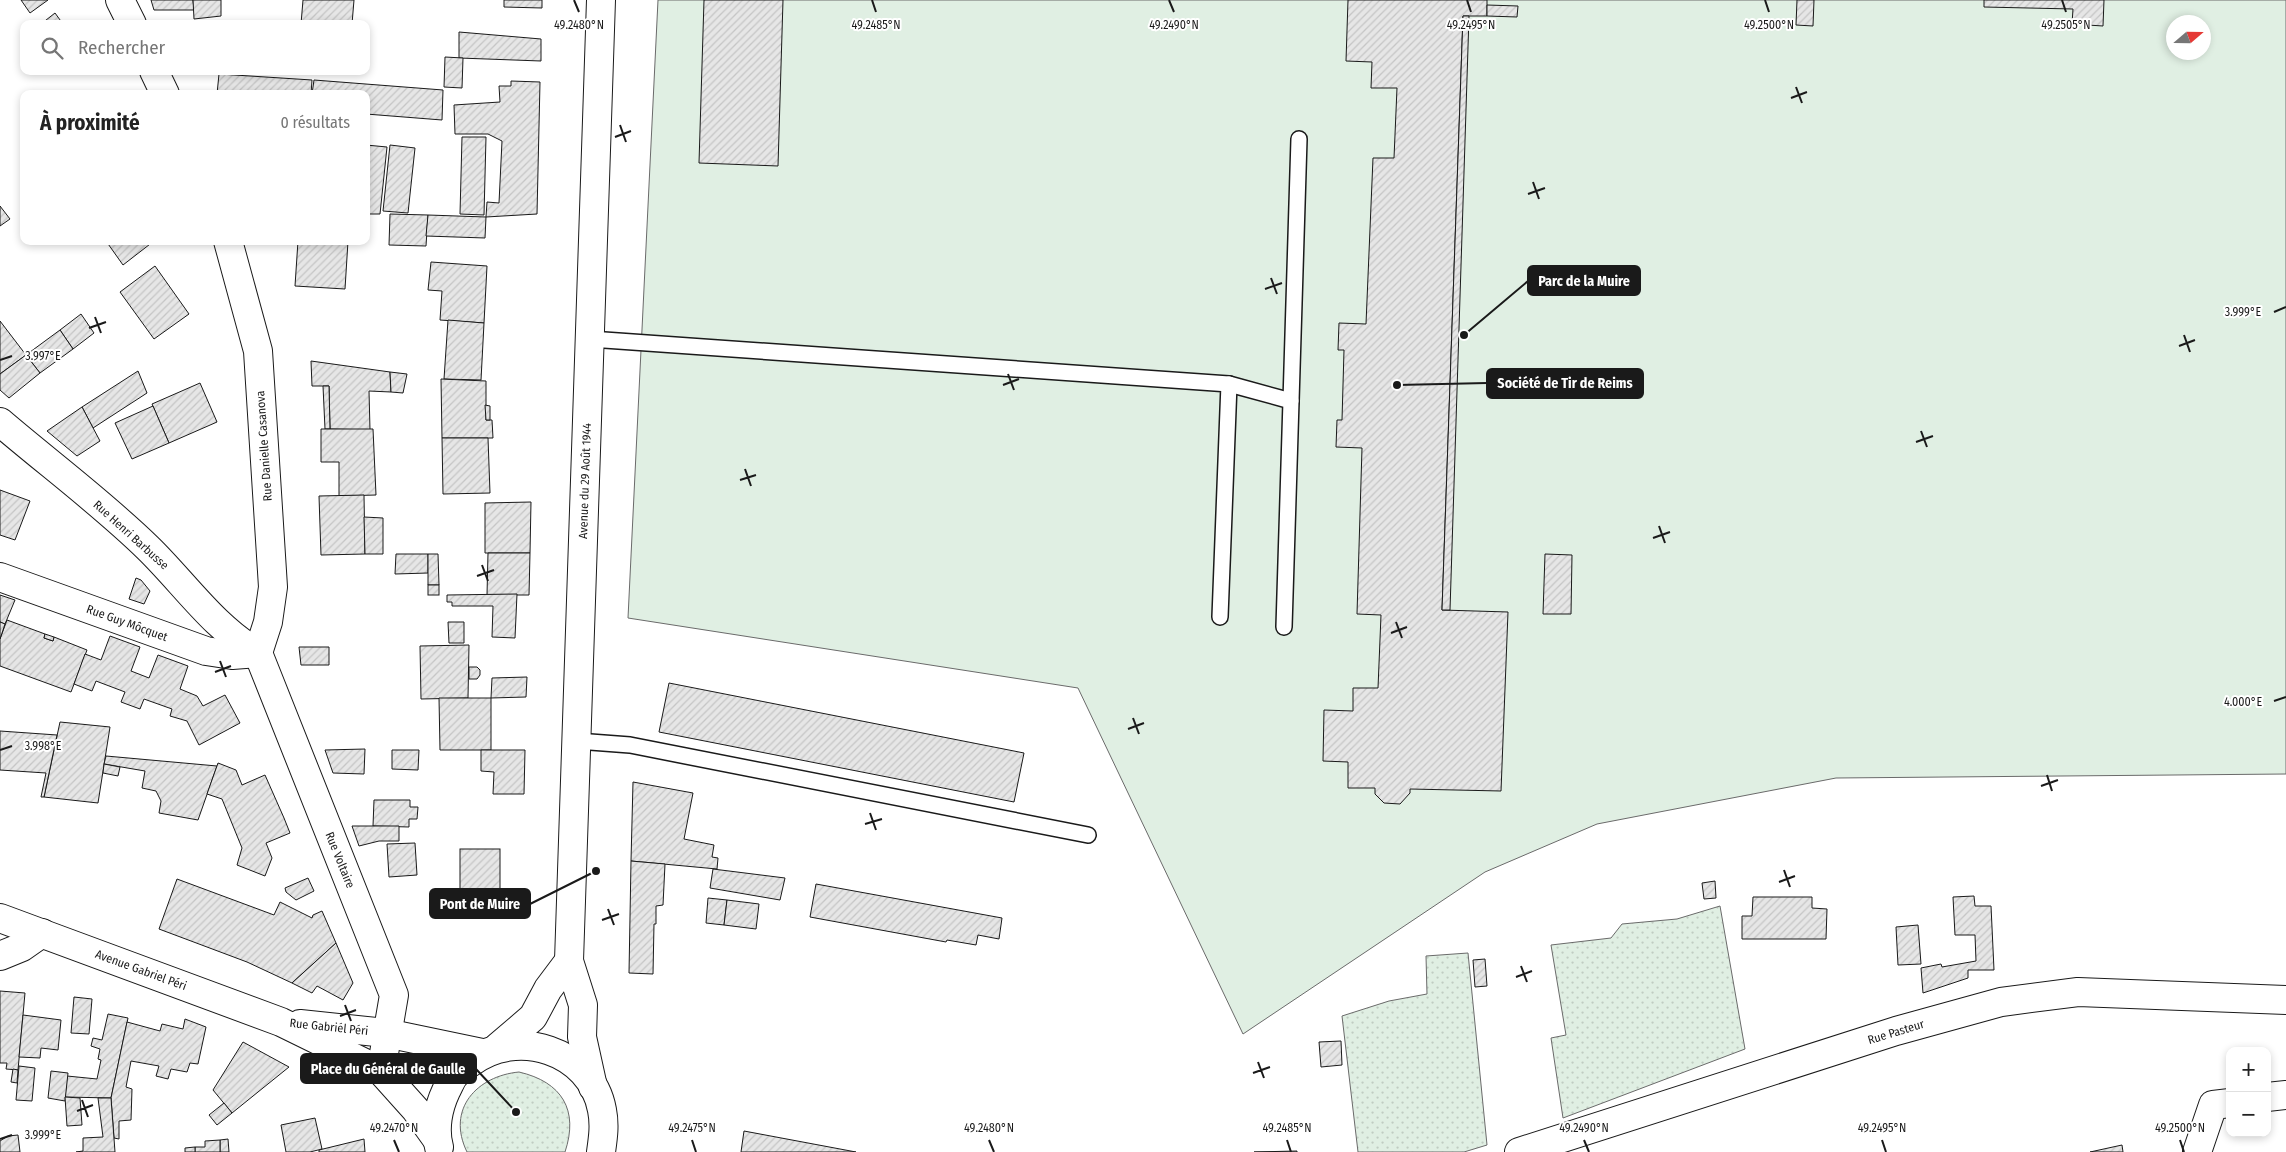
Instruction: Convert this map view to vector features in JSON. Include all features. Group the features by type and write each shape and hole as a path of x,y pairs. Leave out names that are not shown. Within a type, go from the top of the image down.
{"street":[{"path":"120,0 130,20"},
{"name":"Avenue du 29 Août 1944","path":"569,962 602,0"},
{"path":"156,75 163,90"},
{"name":"Rue Danielle Casanova","path":"229,245 258,351 273,587 268,622 258,653"},
{"name":"Rue Henri Barbusse","path":"0,422 148,548 237,642 258,653"},
{"name":"Rue Guy Môcquet","path":"0,577 206,651 232,655 258,653"},
{"name":"Rue Voltaire","path":"258,653 394,995 381,1071"},
{"name":"Avenue Gabriel Péri","path":"0,918 281,1022"},
{"path":"0,956 22,946 42,933"},
{"path":"438,1145 440,1104 455,1074 533,1018 548,990 569,962"},
{"path":"569,962 583,1005 582,1037 593,1087 602,1108 604,1131 601,1152"},
{"name":"Rue Pasteur","path":"1520,1152 1896,1031 2001,1002 2078,992 2286,1000"},
{"name":"Rue Gabriél Péri","path":"281,1022 386,1033 490,1050"},
{"name":"Rue Gabriél Péri","path":"281,1022 381,1071 416,1110 438,1145"},
{"path":"490,1050 520,1044 549,1050 562,1056 580,1069 593,1087"},
{"path":"2271,1096 2286,1094"},
{"path":"2197,1152 2213,1105 2226,1103"}],"lane":[{"path":"1284,627 1298,139"},
{"path":"590,339 1229,384 1291,400"},
{"path":"1220,617 1229,384"},
{"path":"577,740 630,745 1088,835"}],"green space":[{"path":"658,0 2286,0 2286,774 1836,778 1597,824 1485,872 1243,1034 1078,688 628,618"},
{"path":"1720,906 1745,1049 1563,1118 1551,1038 1566,1035 1551,945 1611,938 1622,924 1677,919"},
{"path":"1468,953 1487,1145 1464,1152 1358,1152 1342,1016 1389,1001 1427,994 1426,956"},
{"path":"519,1072 546,1083 563,1100 568,1111 570,1123 565,1152 467,1152 461,1136 460,1122 463,1109 469,1097 490,1080"}],"building":[{"path":"21,0 48,0 30,13"},
{"path":"151,0 193,0 194,10 154,10"},
{"path":"193,0 221,0 221,16 194,19"},
{"path":"303,0 354,0 352,20 301,20"},
{"path":"504,0 542,0 542,8 504,7"},
{"path":"704,0 783,0 778,166 699,163"},
{"path":"1348,0 1487,0 1487,16 1463,16 1442,610 1508,612 1501,791 1410,789 1410,793 1400,804 1384,803 1375,794 1375,788 1348,788 1348,762 1323,761 1324,710 1353,711 1353,688 1378,688 1381,615 1357,614 1362,448 1336,447 1337,420 1342,420 1344,350 1338,350 1339,323 1366,324 1373,158 1394,158 1397,88 1371,88 1372,62 1346,61"},
{"path":"1797,0 1814,0 1813,26 1796,25"},
{"path":"1984,0 2104,0 2103,26 2072,24 2073,9 1984,7"},
{"path":"1487,5 1518,6 1517,17 1487,16"},
{"path":"55,13 60,20 46,20"},
{"path":"1463,16 1469,16 1450,610 1442,610"},
{"path":"459,32 541,39 541,61 459,58"},
{"path":"445,57 463,58 462,88 444,87"},
{"path":"219,75 312,80 311,90 217,90"},
{"path":"314,80 443,90 442,120 370,114 370,90 313,90"},
{"path":"511,81 540,82 537,214 486,217 487,202 499,203 502,141 488,134 455,134 454,105 500,102 499,86 511,86"},
{"path":"462,137 486,137 484,215 460,214"},
{"path":"370,145 387,147 380,214 370,214"},
{"path":"390,145 415,148 408,213 383,211"},
{"path":"0,206 10,219 0,226"},
{"path":"390,214 428,215 426,246 389,245"},
{"path":"428,215 486,217 485,238 426,236"},
{"path":"109,245 149,245 123,265"},
{"path":"298,245 348,245 345,289 295,286"},
{"path":"431,262 487,266 484,323 440,320 442,291 428,290"},
{"path":"155,266 189,314 154,339 120,292"},
{"path":"81,314 94,333 73,349 60,330"},
{"path":"448,320 484,323 481,380 444,379"},
{"path":"0,321 26,355 0,374"},
{"path":"60,330 73,349 40,373 26,355"},
{"path":"26,355 40,373 9,398 0,390 0,374"},
{"path":"311,361 390,372 391,392 369,391 370,430 330,429 329,386 312,386"},
{"path":"138,371 147,393 93,428 82,407"},
{"path":"390,372 407,374 403,393 391,392"},
{"path":"441,379 486,381 486,420 492,420 493,438 442,438"},
{"path":"200,383 217,422 169,443 152,404"},
{"path":"323,386 329,386 330,429 325,429"},
{"path":"485,405 490,406 490,420 486,420"},
{"path":"153,406 169,443 132,459 115,423"},
{"path":"82,407 100,441 77,456 47,431"},
{"path":"321,429 373,429 376,495 339,496 339,462 321,462"},
{"path":"442,438 488,438 490,493 443,494"},
{"path":"0,490 30,501 15,540 0,535"},
{"path":"364,495 365,554 321,555 319,496"},
{"path":"531,502 530,553 485,553 485,503"},
{"path":"364,517 383,518 383,554 365,554"},
{"path":"488,553 530,553 529,595 487,595"},
{"path":"396,554 428,554 428,573 395,574"},
{"path":"428,554 438,554 439,585 428,585"},
{"path":"1545,554 1572,555 1571,614 1543,614"},
{"path":"136,578 141,580 150,591 144,604 129,599"},
{"path":"428,585 439,585 439,595 428,595"},
{"path":"517,594 515,638 492,637 493,606 452,606 452,602 447,602 447,595"},
{"path":"0,595 15,600 5,624 0,622"},
{"path":"7,620 45,634 44,638 53,641 54,637 87,650 71,692 0,666 0,639"},
{"path":"0,622 5,624 0,639"},
{"path":"448,622 464,622 464,643 449,643"},
{"path":"45,634 54,637 53,641 44,638"},
{"path":"110,636 140,647 131,671 149,678 158,655 188,666 180,689 197,696 203,706 225,695 240,723 199,745 187,721 170,716 172,709 144,699 140,709 121,702 125,692 96,681 92,691 74,684 85,654 101,660"},
{"path":"469,645 468,698 421,699 420,646"},
{"path":"299,647 329,647 329,665 301,665"},
{"path":"469,667 477,667 480,670 480,675 477,679 469,679"},
{"path":"527,677 526,697 491,698 492,678"},
{"path":"669,683 1024,753 1014,802 659,732"},
{"path":"439,698 491,698 491,750 440,750"},
{"path":"60,722 110,727 98,803 44,797"},
{"path":"0,731 57,735 44,797 41,797 46,773 0,770"},
{"path":"365,749 364,774 333,773 325,750"},
{"path":"392,750 419,750 418,770 392,769"},
{"path":"481,750 525,750 524,794 493,794 494,772 481,771"},
{"path":"106,756 217,766 198,820 159,813 161,801 156,791 142,788 145,771 104,764"},
{"path":"218,763 236,770 242,785 265,775 284,818 290,833 266,843 272,858 265,876 237,865 242,848 222,799 207,794"},
{"path":"104,764 120,767 118,776 103,773"},
{"path":"633,782 693,793 684,839 714,845 712,857 718,858 717,869 631,861"},
{"path":"374,800 410,800 410,807 418,807 417,819 409,819 409,827 373,826"},
{"path":"352,826 399,826 399,841 379,841 359,846"},
{"path":"415,843 417,875 389,877 387,844"},
{"path":"460,849 500,849 500,896 460,896"},
{"path":"631,861 665,864 663,905 656,906 656,924 654,924 653,974 629,973"},
{"path":"713,869 785,878 780,900 710,888"},
{"path":"308,878 314,891 296,900 286,892 285,888"},
{"path":"177,879 274,915 280,902 312,918 313,915 322,911 336,943 292,983 247,962 159,929"},
{"path":"1715,881 1716,898 1704,899 1702,883"},
{"path":"816,884 1002,918 999,939 978,935 976,945 947,940 946,942 810,917"},
{"path":"1974,896 1975,906 1991,906 1994,970 1968,970 1968,978 1923,993 1921,968 1941,964 1942,967 1976,961 1975,935 1955,935 1953,897"},
{"path":"1753,897 1812,897 1812,908 1827,909 1826,939 1742,939 1742,916 1752,916"},
{"path":"708,898 727,900 724,925 706,923"},
{"path":"727,900 759,904 756,929 724,925"},
{"path":"1918,925 1921,964 1898,965 1896,927"},
{"path":"336,943 353,983 343,1000 317,986 312,993 292,983"},
{"path":"1485,959 1487,986 1475,987 1473,960"},
{"path":"0,991 25,993 18,1070 6,1069 7,1063 0,1063"},
{"path":"74,997 92,999 89,1034 71,1033"},
{"path":"108,1014 128,1018 111,1098 65,1097 67,1076 97,1079 101,1060 98,1059 100,1049 91,1046 93,1038 102,1040"},
{"path":"23,1015 61,1020 58,1050 41,1048 40,1058 19,1057"},
{"path":"185,1019 206,1027 198,1064 190,1063 187,1072 171,1069 168,1079 156,1076 159,1066 131,1061 126,1087 132,1089 131,1120 119,1121 119,1139 114,1138 111,1098 127,1022 160,1031 162,1024 183,1029"},
{"path":"1341,1041 1342,1065 1321,1067 1319,1042"},
{"path":"243,1042 289,1067 232,1113 213,1090"},
{"path":"19,1066 35,1068 32,1101 16,1100"},
{"path":"13,1069 18,1070 17,1083 11,1082"},
{"path":"51,1071 68,1073 65,1101 48,1098"},
{"path":"65,1097 80,1098 82,1125 67,1126"},
{"path":"98,1098 111,1098 115,1152 76,1152 83,1151 83,1138 103,1137"},
{"path":"224,1103 232,1113 217,1125 209,1115"},
{"path":"315,1118 322,1149 310,1152 286,1152 281,1125"},
{"path":"744,1131 856,1152 741,1152"},
{"path":"18,1135 20,1152 0,1152 0,1141 8,1136"},
{"path":"228,1139 229,1152 220,1152 220,1140"},
{"path":"364,1139 365,1152 319,1152 319,1150"},
{"path":"220,1140 220,1152 195,1152 195,1147 205,1147 205,1141"},
{"path":"2122,1145 2123,1152 2090,1152"},
{"path":"195,1147 195,1152 185,1152 185,1148"},
{"path":"1297,1151 1297,1152 1254,1152"}],"place":[{"name":"Parc de la Muire","path":"1464,335"},
{"name":"Société de Tir de Reims","path":"1397,385"},
{"name":"Pont de Muire","path":"596,871"},
{"name":"Place du Général de Gaulle","path":"516,1112"}]}
